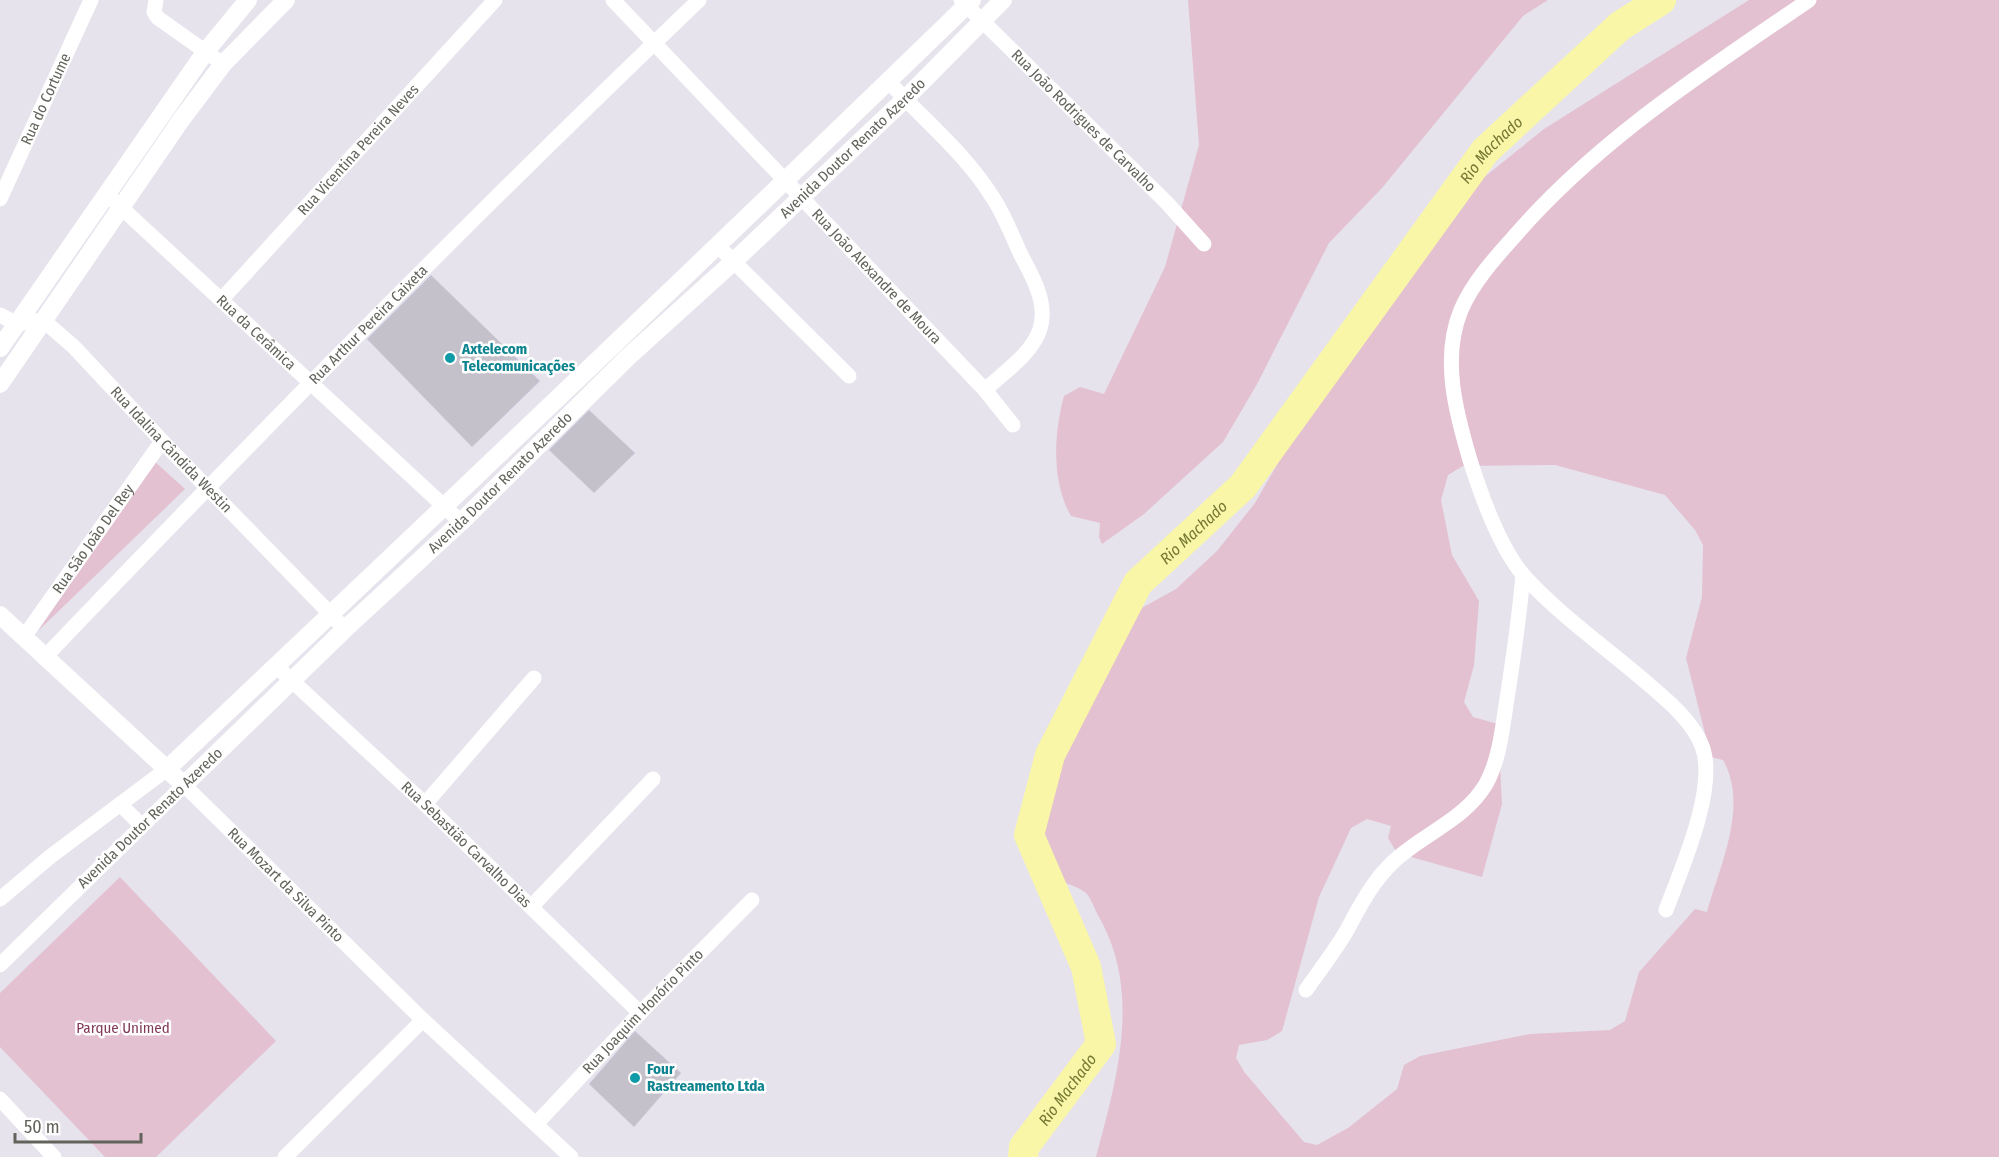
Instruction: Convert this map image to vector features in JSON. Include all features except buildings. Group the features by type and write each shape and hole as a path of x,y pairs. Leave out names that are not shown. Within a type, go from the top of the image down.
{"street":[{"name":"Rua do Cortume","path":"0,199 91,0"},
{"path":"156,0 154,12 158,18 223,64"},
{"path":"0,348 104,194 206,51 248,0"},
{"path":"0,384 223,64 286,0"},
{"name":"Rua Vicentina Pereira Neves","path":"222,299 495,0"},
{"name":"Rua João Alexandre de Moura","path":"614,0 985,390 1013,424"},
{"name":"Rua Arthur Pereira Caixeta","path":"44,658 309,384 699,0"},
{"name":"Avenida Doutor Renato Azeredo","path":"0,965 291,680 461,522 628,357 734,262 905,99 1003,0"},
{"path":"1666,910 1698,822 1705,778 1702,746 1693,729 1657,692 1544,597 1522,574 1504,545 1475,476 1456,406 1451,359 1461,311 1490,264 1534,212 1624,130 1809,0"},
{"name":"Avenida Doutor Renato Azeredo","path":"0,899 51,856 167,769 329,613 446,507 501,450 889,82 967,2"},
{"name":"Rua João Rodrigues de Carvalho","path":"967,2 980,21 1167,203 1204,244"},
{"path":"889,82 961,157 989,191 1034,279 1040,300 1040,328 1034,342 985,390"},
{"path":"833,133 849,151"},
{"name":"Rua da Cerâmica","path":"104,194 122,206 309,384 461,522"},
{"path":"740,224 755,240"},
{"path":"717,245 849,376"},
{"path":"685,275 700,291"},
{"path":"651,307 666,323"},
{"path":"0,315 17,324 43,320"},
{"name":"Rua Idalina Cândida Westin","path":"43,320 74,347 345,629"},
{"path":"614,343 628,357"},
{"path":"570,386 583,400"},
{"name":"Rua São João Del Rey","path":"24,637 162,441"},
{"path":"501,450 517,466"},
{"path":"405,546 420,558"},
{"path":"1306,990 1331,955 1360,903 1392,863 1413,845 1454,819 1485,786 1493,770 1500,743 1518,635 1522,574"},
{"path":"368,579 384,594"},
{"name":"Rua Mozart da Silva Pinto","path":"0,615 184,785 423,1020 537,1123 571,1157"},
{"name":"Rua Sebastião Carvalho Dias","path":"276,666 424,804 640,1013"},
{"path":"424,804 534,678"},
{"path":"531,907 653,779"},
{"path":"120,804 141,825"},
{"name":"Rua Joaquim Honório Pinto","path":"537,1123 640,1013 752,900"},
{"path":"285,1157 423,1020"},
{"path":"0,1099 54,1157"}],"green space":[{"path":"1188,0 1548,0 1523,16 1382,188 1329,243 1256,386 1223,442 1144,514 1102,544 1099,537 1100,523 1071,516 1065,502 1057,472 1058,425 1064,396 1080,387 1104,394 1165,267 1199,145"},
{"path":"1749,0 1999,0 1999,1157 1096,1157 1118,1067 1122,1036 1120,975 1112,946 1088,895 1076,887 1035,873 1027,853 1063,723 1106,665 1118,621 1176,589 1217,551 1255,503 1379,288 1441,212 1544,129","holes":["1555,465 1665,495 1695,530 1703,545 1702,597 1686,658 1711,757 1723,760 1730,778 1733,797 1730,836 1707,912 1695,909 1639,972 1625,1021 1610,1030 1530,1034 1420,1056 1404,1065 1397,1089 1348,1128 1317,1145 1304,1142 1245,1073 1236,1058 1239,1045 1267,1040 1282,1031 1319,897 1351,828 1367,819 1391,826 1388,838 1397,853 1482,877 1502,804 1498,724 1473,717 1464,702 1474,665 1479,601 1452,555 1441,500 1448,475 1463,466"]},
{"path":"153,460 185,489 38,631"},
{"name":"Parque Unimed","path":"120,877 276,1041 156,1157 105,1157 0,1047 0,993"}],"waterway":[{"name":"Rio Machado","path":"1023,1157 1024,1147 1101,1044 1086,967 1029,835 1050,755 1138,583 1243,486 1485,151 1620,26 1661,0"}],"place":[{"name":"Axtelecom Telecomunicações","path":"450,358"},
{"name":"Four Rastreamento Ltda","path":"635,1078"}]}
